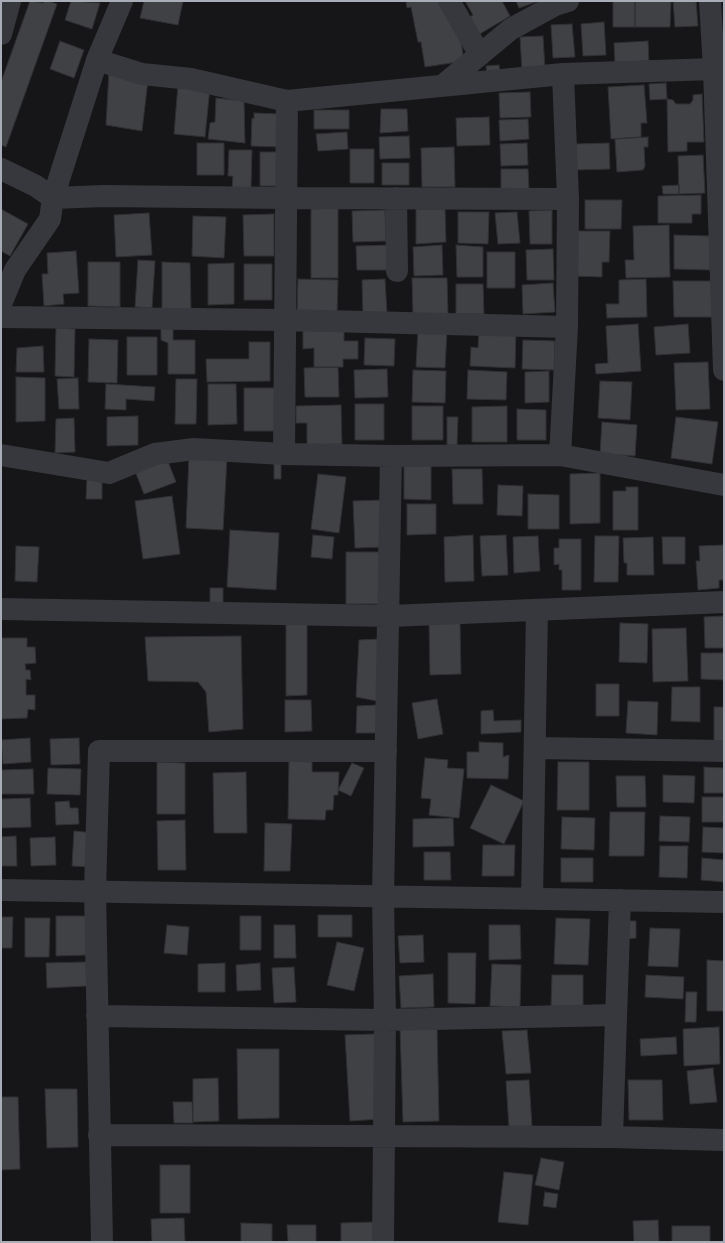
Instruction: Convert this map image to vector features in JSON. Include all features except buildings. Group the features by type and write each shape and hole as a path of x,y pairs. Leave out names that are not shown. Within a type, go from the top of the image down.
{"street":[{"path":"1,34 10,1"},
{"path":"1,304 15,270 50,219 53,198 97,60 122,1"},
{"path":"449,1 480,55"},
{"path":"710,1 721,206 724,370"},
{"path":"442,86 511,29 559,2"},
{"path":"97,60 142,74 191,79 287,101 562,74 714,69"},
{"path":"560,455 567,327 568,199 562,74"},
{"path":"284,454 287,101"},
{"path":"1,169 36,186 53,198 104,196 568,199"},
{"path":"396,198 397,271"},
{"path":"1,317 285,320 567,327"},
{"path":"1,454 109,473 156,454 194,449 284,454 391,456 560,455 724,485"},
{"path":"383,1242 385,1020 384,897 390,616 391,456"},
{"path":"1,609 390,616 724,602"},
{"path":"532,898 536,610"},
{"path":"535,748 724,751"},
{"path":"102,1242 95,891 99,751 386,751"},
{"path":"1,890 724,902"},
{"path":"612,1137 620,900"},
{"path":"97,1016 385,1020 616,1015"},
{"path":"99,1135 612,1137 724,1140"}]}
